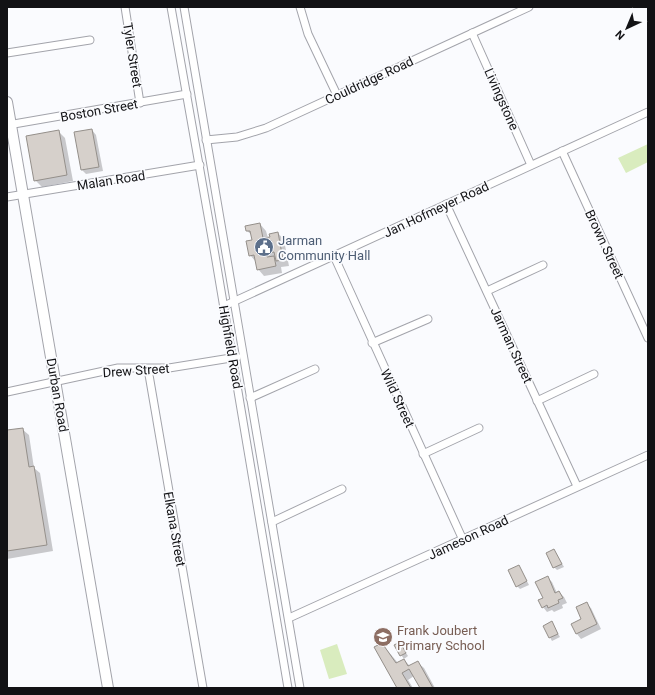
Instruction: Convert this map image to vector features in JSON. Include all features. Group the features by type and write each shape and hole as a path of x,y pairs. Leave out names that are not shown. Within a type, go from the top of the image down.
{"street":[{"name":"Tyler Street","path":"125,7 140,103"},
{"name":"Highfield Road","path":"171,7 200,165 288,688"},
{"name":"Highfield Road","path":"184,7 300,688"},
{"path":"300,7 308,34 337,95"},
{"name":"Couldridge Road","path":"206,140 237,137 258,131 529,7"},
{"name":"Livingstone","path":"472,33 531,165"},
{"path":"7,53 90,40"},
{"name":"Boston Street","path":"9,125 187,94"},
{"name":"Durban Road","path":"7,102 9,125 56,382 108,688"},
{"name":"Jan Hofmeyer Road","path":"224,306 648,112"},
{"name":"Brown Street","path":"562,151 648,338"},
{"name":"Malan Road","path":"7,197 200,165"},
{"name":"Jarman Street","path":"446,204 577,486"},
{"name":"Wild Street","path":"334,256 463,540"},
{"path":"487,291 543,265"},
{"path":"372,342 428,318"},
{"name":"Drew Street","path":"7,392 118,368 148,369 243,356"},
{"name":"Elkana Street","path":"148,369 203,688"},
{"path":"250,398 315,369"},
{"path":"537,401 594,374"},
{"path":"423,454 479,428"},
{"name":"Jameson Road","path":"289,618 648,455"},
{"path":"272,522 342,489"}],"green space":[{"path":"648,144 648,162 626,173 618,158"},
{"path":"337,644 347,674 329,679 320,650"}],"building":[{"path":"92,129 99,167 81,170 74,132"},
{"path":"59,130 67,175 34,181 26,136"},
{"name":"Jarman Community Hall","path":"260,223 263,238 270,237 269,234 278,232 283,260 276,261 274,252 266,253 267,257 274,256 276,266 257,270 254,255 249,256 246,241 252,240 250,231 246,231 245,226"},
{"path":"23,428 29,467 34,466 47,545 7,551 7,430"},
{"path":"554,549 562,564 553,568 546,553"},
{"path":"519,565 527,581 516,587 508,570"},
{"path":"548,576 555,593 559,591 563,598 558,600 559,603 548,608 547,605 542,608 538,600 543,598 535,582"},
{"path":"587,602 597,624 576,634 571,624 581,619 576,607"},
{"path":"552,621 558,634 549,638 543,626"},
{"path":"400,642 406,653 400,656 394,645"},
{"path":"382,643 396,663 404,659 408,666 418,661 433,688 420,688 409,669 402,673 411,688 397,688 374,647"}],"place":[{"name":"Jarman Community Hall","path":"264,247"},
{"name":"Frank Joubert Primary School","path":"383,637"}]}
